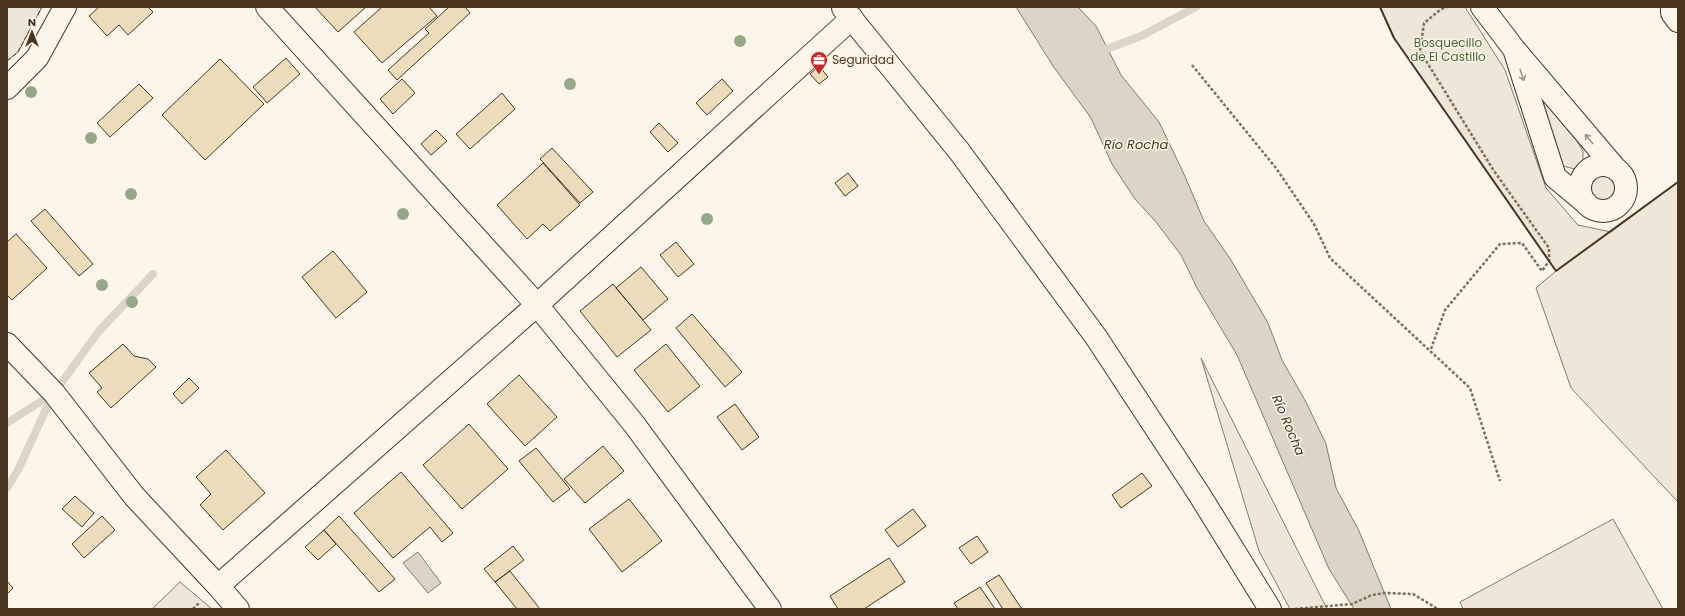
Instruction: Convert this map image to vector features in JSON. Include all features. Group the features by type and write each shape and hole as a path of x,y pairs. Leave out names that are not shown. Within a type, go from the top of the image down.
{"street":[{"path":"7,88 37,58 65,7"},
{"path":"267,7 537,305 634,424 770,609"},
{"path":"1482,7 1514,49 1615,168 1621,173 1625,180 1625,196 1615,208 1608,210 1592,208 1555,176 1514,49"},
{"path":"1672,7 1672,13 1678,21"},
{"path":"218,586 537,305 847,12 959,151 1096,337 1195,487 1270,609"},
{"path":"1586,203 1582,196 1581,182 1588,171 1601,165 1615,168"},
{"path":"7,344 54,393 134,496 238,609"}],"path":[{"path":"1431,350 1445,310 1500,244 1522,243 1542,271 1549,261 1549,248 1494,171 1420,51 1424,23 1440,10 1447,7"},
{"path":"1192,65 1276,168 1314,224 1330,258 1431,350 1470,388 1500,481"},
{"path":"1295,609 1352,604 1372,595 1385,593 1413,594 1438,609"}],"green space":[{"path":"7,7 42,7 18,52 7,61"},
{"name":"Bosquecillo de El Castillo","path":"1380,7 1465,7 1505,70 1546,188 1578,225 1611,232 1678,182 1678,502 1571,388 1536,288 1556,271 1394,38"},
{"path":"1533,88 1577,141 1583,151 1583,164 1575,169 1563,166 1556,155"},
{"path":"1603,174 1613,178 1617,188 1613,198 1603,202 1593,198 1589,188 1593,178"},
{"path":"1201,358 1327,609 1290,609 1259,551"},
{"path":"1613,519 1663,609 1463,609 1460,602"},
{"path":"180,582 212,609 152,609"}],"water":[{"name":"Río Rocha","path":"1016,7 1078,7 1096,26 1121,75 1159,122 1204,221 1231,260 1268,323 1282,360 1306,402 1326,444 1336,488 1359,531 1391,609 1354,609 1329,569 1237,355 1197,288 1181,255 1156,222 1135,199 1112,164 1091,118 1053,66"},
{"path":"418,552 441,583 428,593 403,563"}],"building":[{"path":"99,7 148,7 153,12 128,35 119,25 107,36 89,16"},
{"path":"315,7 366,7 338,32"},
{"path":"382,7 429,7 437,16 382,63 354,32"},
{"path":"449,7 465,7 470,13 397,80 388,70 429,33 425,29"},
{"path":"286,58 300,74 267,103 253,87"},
{"path":"220,59 264,104 205,160 162,115"},
{"name":"Seguridad","path":"819,66 828,77 819,84 810,74"},
{"path":"402,79 415,93 393,114 380,99"},
{"path":"722,79 733,91 707,115 696,103"},
{"path":"139,84 153,98 110,137 97,123"},
{"path":"502,93 515,109 470,149 456,134"},
{"path":"659,123 678,143 668,152 650,132"},
{"path":"436,130 447,141 431,155 421,144"},
{"path":"552,148 593,192 580,203 540,159"},
{"path":"543,163 580,205 550,231 543,224 527,239 497,205"},
{"path":"848,173 858,186 845,196 835,183"},
{"path":"45,209 93,264 79,276 31,221"},
{"path":"16,234 47,268 12,300 7,295 7,242"},
{"path":"676,242 694,264 678,277 660,255"},
{"path":"333,251 367,292 336,318 302,277"},
{"path":"641,267 668,299 643,320 616,288"},
{"path":"613,284 651,330 617,357 580,311"},
{"path":"692,314 742,372 725,387 676,328"},
{"path":"123,344 134,356 148,359 156,367 111,408 97,392 102,388 89,373"},
{"path":"666,344 700,386 668,412 634,370"},
{"path":"519,375 557,417 525,446 487,404"},
{"path":"189,378 199,388 182,404 173,394"},
{"path":"735,404 759,437 742,450 717,417"},
{"path":"469,424 508,469 462,509 423,465"},
{"path":"603,446 624,471 585,503 564,479"},
{"path":"536,448 570,489 553,502 519,461"},
{"path":"226,450 265,493 223,530 200,505 211,494 196,477"},
{"path":"401,472 453,533 442,542 430,527 393,558 354,513"},
{"path":"1142,473 1152,486 1121,508 1112,495"},
{"path":"75,496 94,513 82,527 62,509"},
{"path":"629,499 662,541 622,572 589,529"},
{"path":"913,509 926,526 898,547 885,530"},
{"path":"102,516 115,530 84,558 72,544"},
{"path":"339,516 395,579 379,592 324,530"},
{"path":"324,530 336,544 318,560 305,547"},
{"path":"977,536 988,552 971,564 959,548"},
{"path":"513,546 524,560 495,582 484,569"},
{"path":"889,558 905,582 864,609 838,609 830,596"},
{"path":"510,571 540,609 517,609 495,582"},
{"path":"999,575 1022,609 1003,609 986,583"},
{"path":"7,581 13,588 7,594"},
{"path":"980,587 995,609 958,609 954,603"}],"waterway":[{"path":"1099,52 1141,36 1196,7"},
{"path":"7,423 54,393 99,331 153,274"},
{"path":"7,488 18,470 53,394"}],"fence":[{"path":"7,61 18,52 42,7"}],"wall":[{"path":"1380,7 1394,38 1556,271 1678,182"}],"place":[{"name":"Seguridad","path":"819,75"}]}
